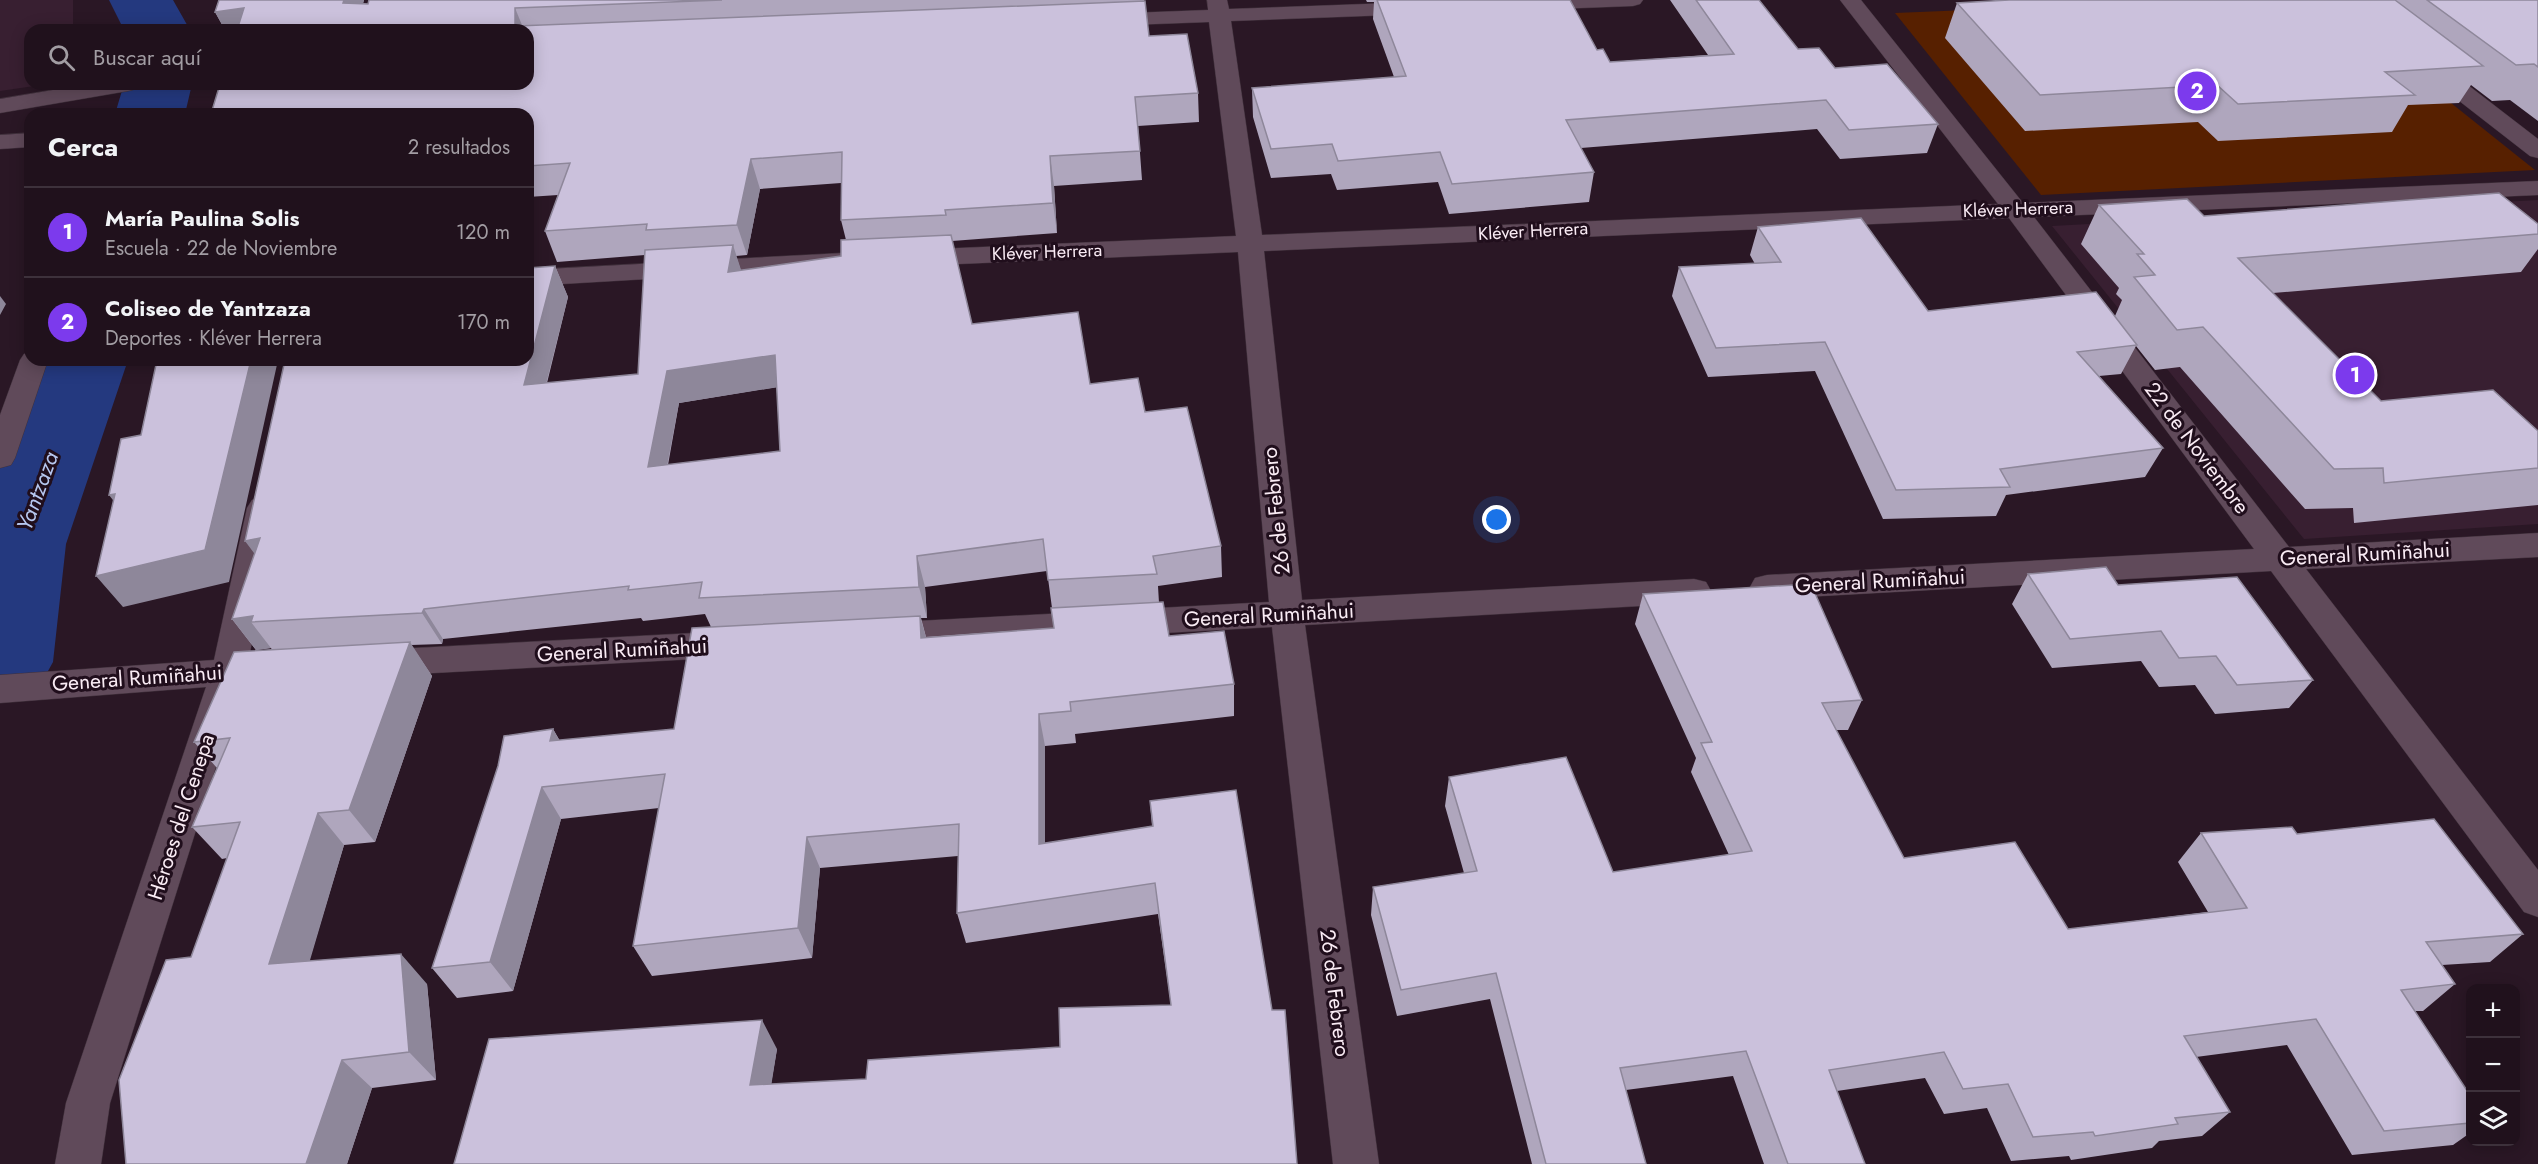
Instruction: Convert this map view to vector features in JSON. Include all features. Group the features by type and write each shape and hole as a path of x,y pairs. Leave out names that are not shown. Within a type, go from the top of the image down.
{"street":[{"path":"1503,5 1633,0"},
{"name":"22 de Noviembre","path":"1850,0 2015,209 2538,900"},
{"path":"1077,21 1218,8 1444,7"},
{"name":"26 de Febrero","path":"1218,8 1250,244 1287,614 1356,1164"},
{"path":"2408,50 2538,151"},
{"path":"0,106 84,90"},
{"path":"0,142 24,141"},
{"name":"Kléver Herrera","path":"534,278 875,259 2538,188"},
{"path":"0,458 32,366"},
{"name":"Héroes del Cenepa","path":"78,1164 88,1103 229,671 270,475"},
{"name":"General Rumiñahui","path":"847,638 2538,545"},
{"name":"General Rumiñahui","path":"348,664 764,642"},
{"name":"General Rumiñahui","path":"0,689 300,667"}],"shaded area":[{"path":"0,0 73,0 73,24 24,24 24,88 0,91"},
{"path":"2203,0 2322,0 2535,170 2041,195 1895,13"},
{"path":"2538,200 2538,524 2304,539 2052,226"}],"building":[{"path":"219,0 344,0 343,3 368,4 369,0 722,0 515,8 515,24 239,24 244,8 215,12"},
{"path":"1377,0 1570,0 1597,50 1603,49 1610,62 1734,54 1696,0 1759,0 1798,49 1819,48 1835,68 1887,64 1938,124 1849,130 1826,100 1566,120 1594,172 1452,184 1440,152 1338,161 1332,144 1271,149 1252,88 1406,76"},
{"path":"2009,0 2395,0 2483,66 2385,72 2415,95 2238,104 2217,85 2040,95 1957,3"},
{"path":"2427,0 2538,0 2538,67 2534,64 2516,65"},
{"path":"1145,1 1149,36 1187,34 1198,93 1135,97 1140,151 1050,156 1053,203 945,210 946,215 841,220 842,152 751,159 737,225 646,230 647,224 545,231 570,163 534,166 534,108 213,108 218,90 534,90 534,25"},
{"path":"2499,193 2538,224 2538,234 2238,258 2381,401 2493,390 2538,431 2538,468 2384,483 2383,468 2334,469 2203,327 2177,330 2134,277 2155,275 2137,254 2144,254 2099,205 2187,199 2204,216"},
{"path":"1861,218 1928,311 2096,292 2137,345 2077,352 2163,448 2000,469 2010,487 1896,490 1825,342 1716,348 1679,267 1781,262 1758,227"},
{"path":"951,235 972,324 1078,312 1090,384 1138,378 1145,412 1187,407 1221,546 1153,556 1157,574 1048,580 1043,539 917,556 919,587 699,598 702,582 628,590 629,586 424,609 422,613 251,622 253,616 232,619 260,538 245,541 284,366 529,366 524,385 638,374 645,250 733,245 728,272 841,256 841,240","holes":["775,355 780,451 648,467 667,371"]},
{"path":"555,266 534,347 534,268"},
{"path":"156,366 250,366 205,550 96,576 115,494 109,495 121,439 141,435"},
{"path":"2106,567 2118,585 2237,577 2313,680 2237,685 2216,656 2179,658 2161,631 2070,639 2028,574"},
{"path":"1811,584 1862,700 1822,703 1904,858 2015,842 2068,929 2247,908 2201,833 2292,827 2297,834 2434,819 2523,934 2426,942 2455,984 2401,990 2466,1089 2466,1123 2384,1131 2316,1019 2184,1036 2230,1112 2175,1118 2178,1124 2095,1136 2093,1132 2033,1137 2008,1084 1963,1089 1944,1052 1829,1070 1865,1164 1788,1164 1746,1051 1620,1068 1646,1164 1546,1164 1496,973 1401,990 1373,887 1477,871 1449,777 1566,757 1613,872 1752,851 1701,743 1712,742 1643,594"},
{"path":"1163,602 1169,636 1224,631 1234,684 1070,702 1071,711 1039,714 1039,844 1153,826 1150,801 1236,790 1272,1010 1285,1010 1297,1164 454,1164 489,1039 762,1020 750,1085 866,1079 868,1060 1060,1047 1059,1008 1171,1005 1155,883 957,913 959,824 807,837 798,928 633,946 665,774 542,787 490,962 432,968 498,766 504,736 553,729 550,741 674,729 692,628 920,616 921,638 1054,628 1051,608"},
{"path":"410,642 349,810 318,813 269,964 401,954 409,1052 342,1060 306,1164 126,1164 119,1080 166,960 191,957 240,822 192,827 230,738 194,742 234,652"}],"waterway":[{"name":"Yantzaza","path":"141,0 154,24"},
{"name":"Yantzaza","path":"152,108 156,90"},
{"name":"Yantzaza","path":"0,662 17,544 83,366"}],"place":[{"name":"Coliseo de Yantzaza","path":"2197,91"},
{"name":"María Paulina Solis","path":"2355,375"}]}
